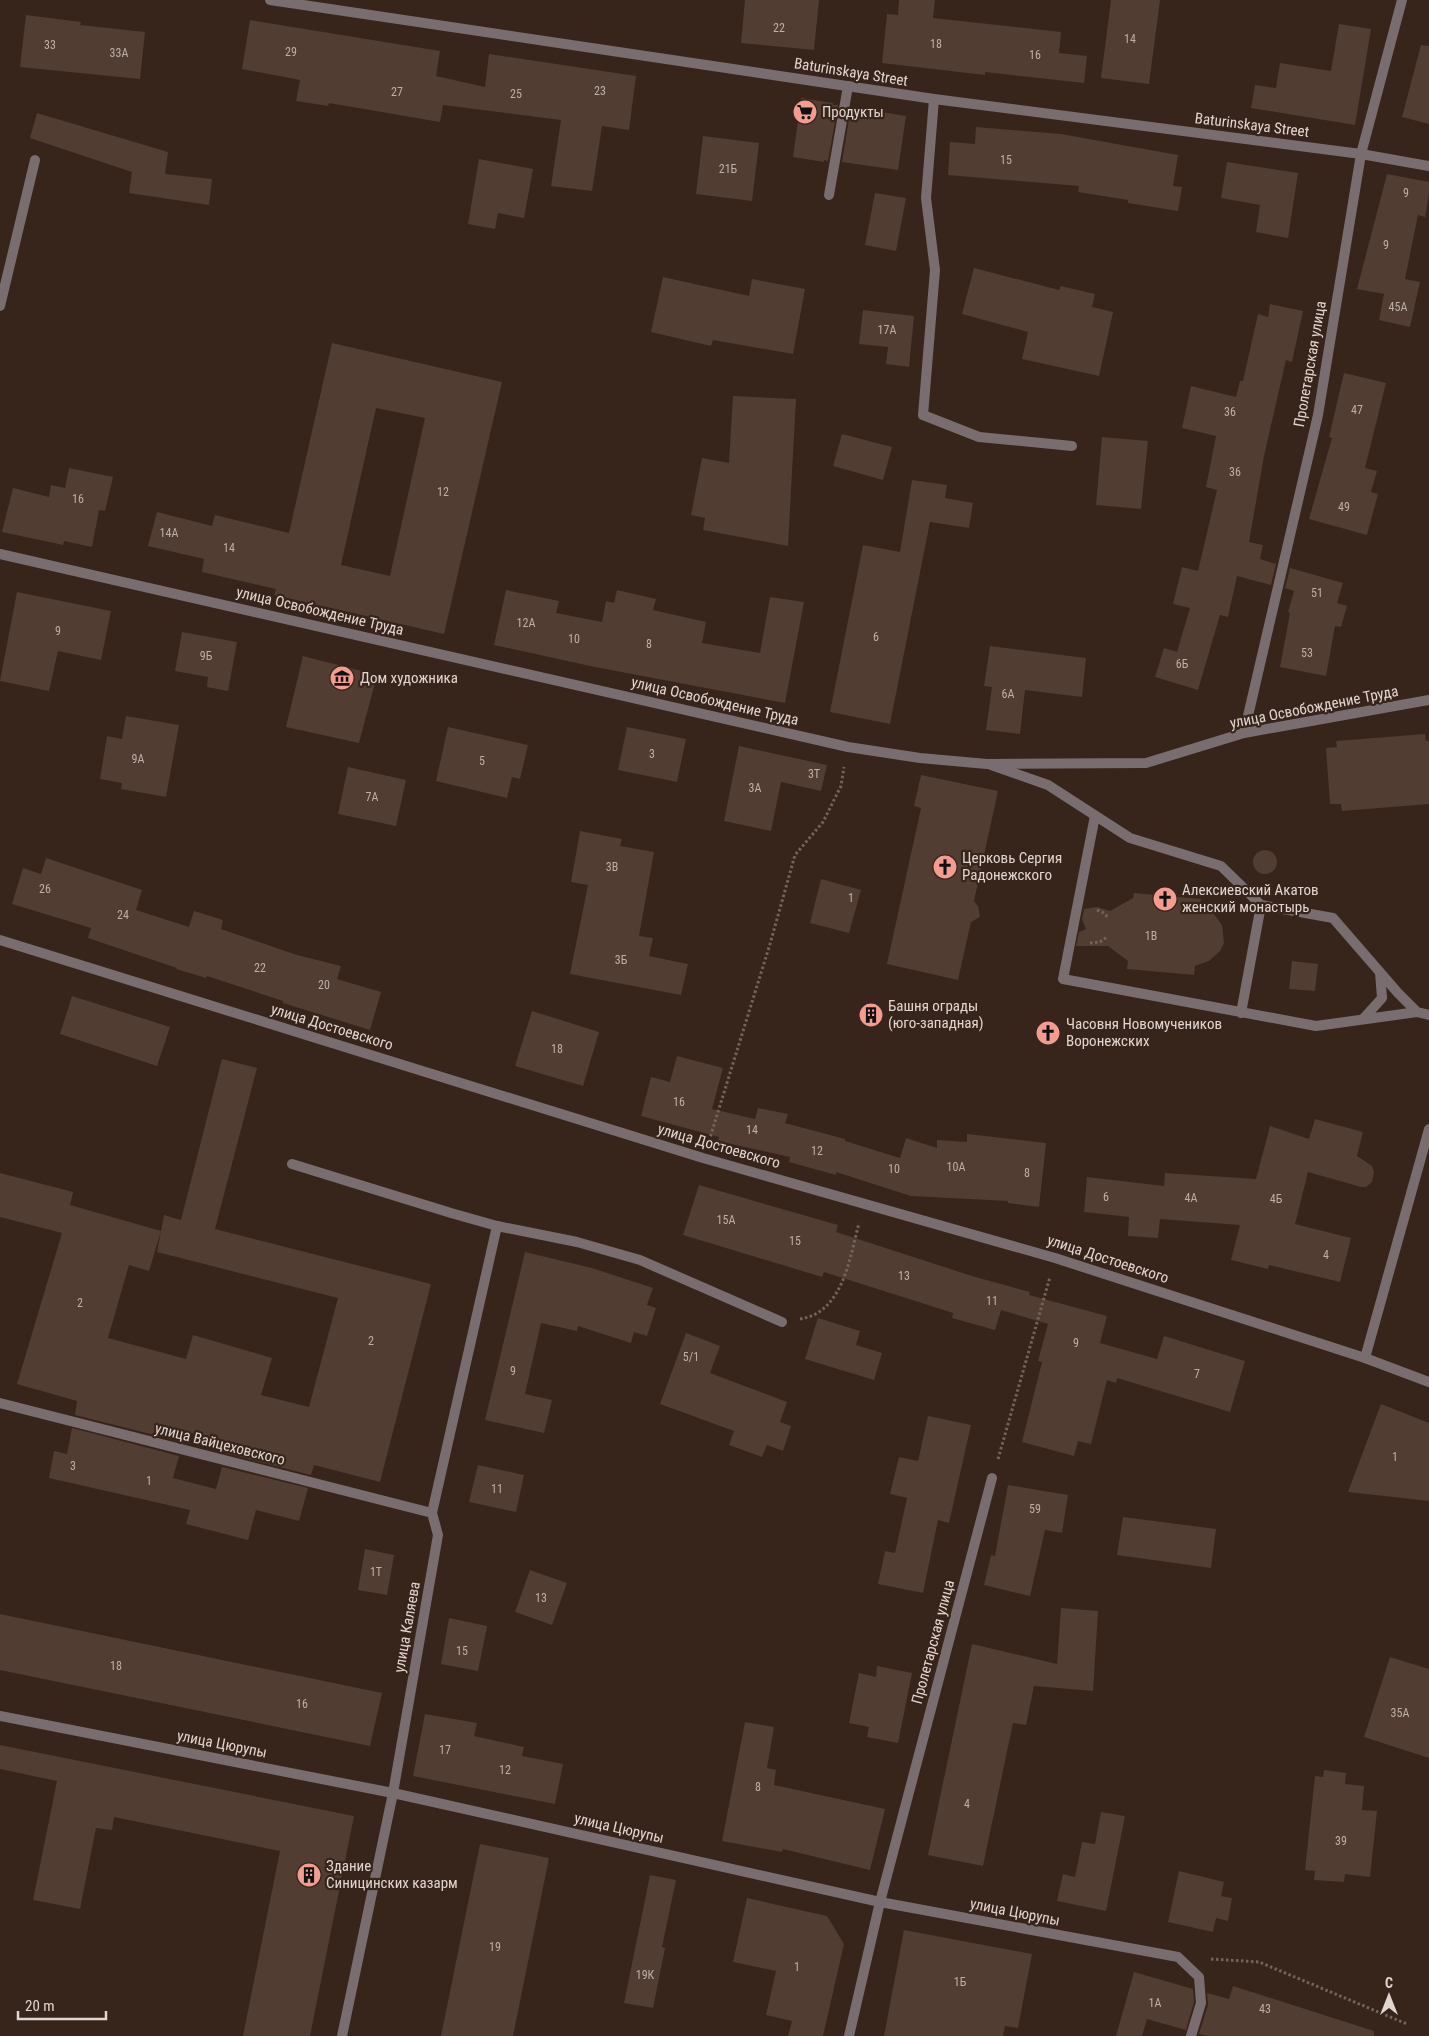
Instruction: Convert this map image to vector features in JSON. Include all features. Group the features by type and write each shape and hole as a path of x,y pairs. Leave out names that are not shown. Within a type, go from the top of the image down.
{"street":[{"name":"Baturinskaya Street","path":"270,0 934,100 1360,154 1429,166"},
{"name":"Пролетарская улица","path":"1244,733 1318,414 1360,154 1402,0"},
{"path":"829,195 848,86"},
{"path":"934,100 926,198 936,270 923,414 979,437 1072,446"},
{"path":"0,306 35,160"},
{"name":"улица Освобождение Труда","path":"0,554 848,747 920,758 988,764 1146,763 1244,733 1429,700"},
{"path":"988,764 1048,785 1130,838 1222,866 1261,905 1333,918 1417,1012"},
{"path":"1095,816 1063,979 1316,1026 1417,1012 1429,1014"},
{"path":"1240,1013 1261,905"},
{"name":"улица Достоевского","path":"1,943 703,1158 1055,1258 1365,1358 1429,1382"},
{"path":"1363,1019 1382,998 1380,972"},
{"path":"1365,1358 1429,1129"},
{"path":"292,1164 498,1226 577,1242 640,1260 782,1322"},
{"name":"улица Каляева","path":"342,2036 393,1793 438,1535 432,1513 498,1226"},
{"name":"улица Вайцеховского","path":"0,1403 432,1513"},
{"name":"Пролетарская улица","path":"849,2036 880,1902 992,1478"},
{"name":"улица Цюрупы","path":"0,1716 393,1793 880,1902 1178,1957"},
{"path":"1178,1957 1199,1977 1201,2003 1191,2036"}],"path":[{"path":"703,1158 745,1027 795,855 823,822 841,786 848,747"},
{"path":"782,1322 811,1318 830,1304 846,1273 865,1203"},
{"path":"992,1478 1055,1258"},
{"path":"1178,1957 1259,1962 1407,2024"}],"building":[{"path":"745,0 819,0 814,50 741,43"},
{"path":"899,0 935,0 933,18 1061,32 1059,53 1087,56 1084,83 985,72 985,75 882,63 887,14 898,15"},
{"path":"1111,0 1160,0 1149,84 1101,78"},
{"path":"26,15 81,22 80,25 145,32 140,79 20,67"},
{"path":"250,20 440,51 436,76 485,87 489,54 636,76 629,130 602,126 592,191 551,186 561,120 443,105 440,122 329,103 328,106 296,101 300,80 242,69"},
{"path":"1339,24 1371,29 1355,125 1251,108 1255,85 1276,88 1280,63 1331,71"},
{"path":"1421,45 1429,46 1429,124 1402,117"},
{"path":"801,98 838,105 828,161 793,157"},
{"path":"851,107 906,116 898,170 842,162"},
{"path":"37,113 168,152 165,174 212,179 209,205 129,193 132,172 30,138"},
{"path":"976,127 1061,134 1178,155 1173,186 1182,187 1178,211 1078,192 1079,186 948,175 950,142 975,144"},
{"path":"703,136 759,143 752,201 696,194"},
{"path":"479,159 533,169 524,218 498,213 495,229 468,224"},
{"path":"1227,162 1298,173 1288,238 1256,232 1260,205 1221,198"},
{"path":"1387,174 1429,182 1425,217 1418,215 1405,279 1420,282 1410,327 1379,320 1384,294 1357,289"},
{"path":"875,193 906,198 896,251 865,245"},
{"path":"974,268 1059,290 1061,286 1095,294 1092,307 1113,312 1099,376 1022,359 1028,332 962,314"},
{"path":"663,277 749,296 752,279 805,289 793,354 713,340 711,346 651,332"},
{"path":"1270,304 1303,311 1292,362 1286,360 1264,456 1249,542 1263,545 1260,559 1276,564 1271,585 1237,576 1228,617 1220,615 1198,690 1155,677 1164,648 1177,652 1190,608 1173,604 1182,567 1198,571 1217,490 1206,487 1216,436 1182,428 1191,386 1236,397 1240,381 1243,381 1258,314 1268,317"},
{"path":"863,310 914,316 909,367 886,364 888,347 859,344"},
{"path":"332,343 502,382 444,634 274,595 276,589 202,572 204,559 148,546 157,512 212,526 215,515 289,533","holes":["376,408 425,418 390,576 341,565"]},
{"path":"1344,373 1386,383 1365,468 1377,471 1371,492 1378,494 1367,535 1309,519 1332,438 1329,437"},
{"path":"733,396 796,399 788,546 703,530 705,518 691,515 702,458 729,463"},
{"path":"842,434 892,447 883,480 833,466"},
{"path":"1102,437 1148,441 1141,509 1096,505"},
{"path":"69,468 113,477 105,511 99,510 92,547 64,541 63,545 2,532 13,488 49,497 51,485 65,488"},
{"path":"912,480 947,485 945,498 973,503 969,528 930,522 890,724 830,712 863,545 900,552"},
{"path":"1290,568 1343,583 1337,603 1347,606 1341,627 1335,626 1326,676 1280,667 1290,613 1288,612 1294,591 1285,588"},
{"path":"506,590 559,601 556,613 602,622 606,601 614,603 617,590 656,599 653,610 706,622 702,643 760,653 770,597 804,602 785,703 595,667 494,645"},
{"path":"17,592 111,611 101,660 58,651 49,691 0,681"},
{"path":"182,632 237,642 228,691 207,687 208,677 175,671"},
{"path":"990,646 1086,658 1082,697 1025,690 1020,734 986,730 992,687 984,686"},
{"path":"303,656 377,675 359,743 286,727"},
{"path":"126,716 179,725 166,797 121,789 122,783 100,779 107,736 122,739"},
{"path":"448,727 528,745 520,779 512,777 507,798 436,781"},
{"path":"627,727 686,739 677,782 618,770"},
{"path":"1425,734 1426,741 1429,741 1429,804 1342,811 1341,804 1330,804 1326,748 1337,747 1336,741"},
{"path":"739,746 827,765 821,791 781,782 771,831 724,821"},
{"path":"348,767 406,780 396,826 338,814"},
{"name":"Церковь Сергия Радонежского","path":"921,775 998,791 974,901 978,906 980,917 971,922 958,980 887,964 921,808 914,806"},
{"path":"580,831 622,839 620,846 654,852 639,936 653,938 649,956 688,964 681,995 570,974 588,885 571,882"},
{"path":"1265,850 1274,853 1277,862 1274,871 1265,874 1256,871 1253,862 1256,853"},
{"path":"46,858 142,890 136,910 189,927 194,911 223,920 221,929 297,955 341,966 337,979 381,992 370,1030 283,1003 283,1001 207,976 206,978 176,969 88,938 91,928 12,904 23,868 41,874"},
{"path":"821,879 861,890 849,933 810,923"},
{"path":"1134,893 1201,899 1200,905 1213,913 1222,925 1224,943 1220,951 1209,961 1195,966 1194,975 1127,969 1128,961 1108,946 1076,946 1079,932 1086,929 1082,919 1084,909 1097,907 1110,911 1133,898"},
{"path":"1292,961 1318,964 1315,991 1289,989"},
{"path":"72,996 170,1027 157,1066 60,1034"},
{"path":"532,1011 599,1032 583,1086 515,1066"},
{"path":"677,1056 723,1068 712,1109 755,1119 758,1108 788,1114 785,1123 845,1139 845,1141 900,1158 906,1138 937,1148 937,1140 967,1142 967,1134 1046,1143 1039,1207 1008,1203 1008,1201 911,1196 836,1172 836,1175 789,1162 790,1157 718,1141 719,1137 641,1116 651,1077 670,1082"},
{"path":"222,1059 257,1068 215,1229 431,1284 380,1482 314,1465 311,1475 225,1453 228,1443 184,1431 182,1442 75,1415 77,1401 17,1384 62,1233 0,1217 0,1173 73,1192 70,1205 161,1231 164,1215 181,1220","holes":["161,1231 157,1252 338,1298 309,1407 261,1395 272,1358 193,1335 186,1359 108,1338 129,1265 149,1271"]},
{"path":"1315,1119 1363,1132 1357,1156 1372,1166 1374,1172 1372,1182 1366,1187 1361,1187 1308,1172 1295,1224 1351,1238 1340,1282 1269,1265 1268,1269 1231,1260 1240,1225 1160,1219 1158,1238 1128,1236 1129,1217 1084,1212 1087,1177 1164,1186 1165,1173 1256,1179 1270,1126 1309,1139"},
{"path":"699,1185 838,1225 836,1232 972,1276 1030,1292 1029,1295 1107,1316 1100,1343 1157,1359 1164,1336 1245,1361 1230,1412 1117,1378 1116,1383 1107,1380 1091,1444 1078,1441 1074,1456 1022,1442 1042,1362 1038,1361 1048,1324 1001,1310 995,1330 952,1318 953,1313 824,1272 822,1277 683,1235"},
{"path":"525,1252 592,1268 653,1288 647,1305 656,1308 647,1336 634,1332 631,1343 578,1326 577,1331 541,1323 525,1394 552,1400 544,1433 485,1420"},
{"path":"818,1318 860,1331 856,1345 882,1353 874,1380 805,1359"},
{"path":"686,1333 720,1346 710,1373 787,1402 780,1422 791,1426 783,1451 767,1445 762,1457 729,1445 734,1431 660,1404"},
{"path":"1381,1404 1429,1423 1429,1501 1348,1492"},
{"path":"928,1416 971,1425 949,1523 938,1520 923,1593 878,1584 885,1551 895,1553 907,1498 890,1494 899,1457 918,1461"},
{"path":"72,1428 179,1456 173,1478 216,1489 222,1467 308,1488 299,1521 256,1510 248,1540 186,1524 190,1510 49,1478 54,1451 67,1454"},
{"path":"478,1465 524,1475 516,1512 469,1502"},
{"path":"1008,1485 1068,1495 1062,1533 1045,1530 1030,1596 984,1585 991,1555 995,1556"},
{"path":"1123,1517 1216,1529 1211,1568 1117,1555"},
{"path":"365,1549 394,1555 387,1595 358,1590"},
{"path":"530,1570 567,1583 552,1625 515,1612"},
{"path":"1061,1608 1098,1611 1093,1691 1034,1686 1026,1725 1013,1723 983,1866 928,1855 972,1644 1057,1664"},
{"path":"0,1614 382,1693 370,1746 0,1670"},
{"path":"449,1618 487,1626 478,1671 441,1664"},
{"path":"1390,1657 1429,1669 1429,1758 1364,1737"},
{"path":"877,1666 912,1673 898,1743 867,1737 869,1727 849,1723 859,1673 876,1677"},
{"path":"425,1714 477,1723 474,1736 524,1747 522,1756 563,1764 555,1804 413,1776"},
{"path":"745,1722 774,1727 767,1768 776,1770 774,1785 885,1809 870,1870 783,1849 782,1852 722,1841"},
{"name":"Здание Синицинских казарм","path":"0,1745 354,1816 310,2036 243,2036 280,1851 114,1817 112,1830 96,1828 80,1909 33,1900 57,1781 0,1769"},
{"path":"1324,1770 1346,1773 1345,1784 1364,1786 1362,1810 1377,1811 1370,1877 1345,1874 1344,1882 1314,1880 1315,1871 1305,1870 1315,1776 1323,1777"},
{"path":"1101,1812 1125,1816 1106,1911 1057,1901 1063,1874 1075,1877 1082,1842 1095,1844"},
{"path":"480,1844 549,1858 513,2036 441,2036"},
{"path":"1179,1871 1224,1882 1221,1896 1232,1898 1228,1921 1216,1918 1213,1932 1168,1922"},
{"path":"650,1875 676,1880 662,1947 665,1948 653,2008 624,2003"},
{"path":"747,1898 827,1916 844,1944 823,2036 788,2036 792,2021 766,2015 776,1971 733,1962"},
{"path":"904,1930 1032,1954 1018,2028 1005,2026 1003,2036 884,2036"},
{"path":"1134,1972 1193,1989 1194,2002 1186,2030 1147,2019 1142,2036 1116,2036"},
{"path":"1233,1986 1374,2031 1374,2036 1207,2036 1199,2034 1208,2005 1207,1993 1229,1999"}],"place":[{"name":"Продукты","path":"805,112"},
{"name":"Дом художника","path":"342,678"},
{"name":"Церковь Сергия Радонежского","path":"945,867"},
{"name":"Алексиевский Акатов женский монастырь","path":"1165,899"},
{"name":"Башня ограды (юго-западная)","path":"871,1015"},
{"name":"Часовня Новомучеников Воронежских","path":"1048,1033"},
{"name":"Здание Синицинских казарм","path":"309,1875"}]}
